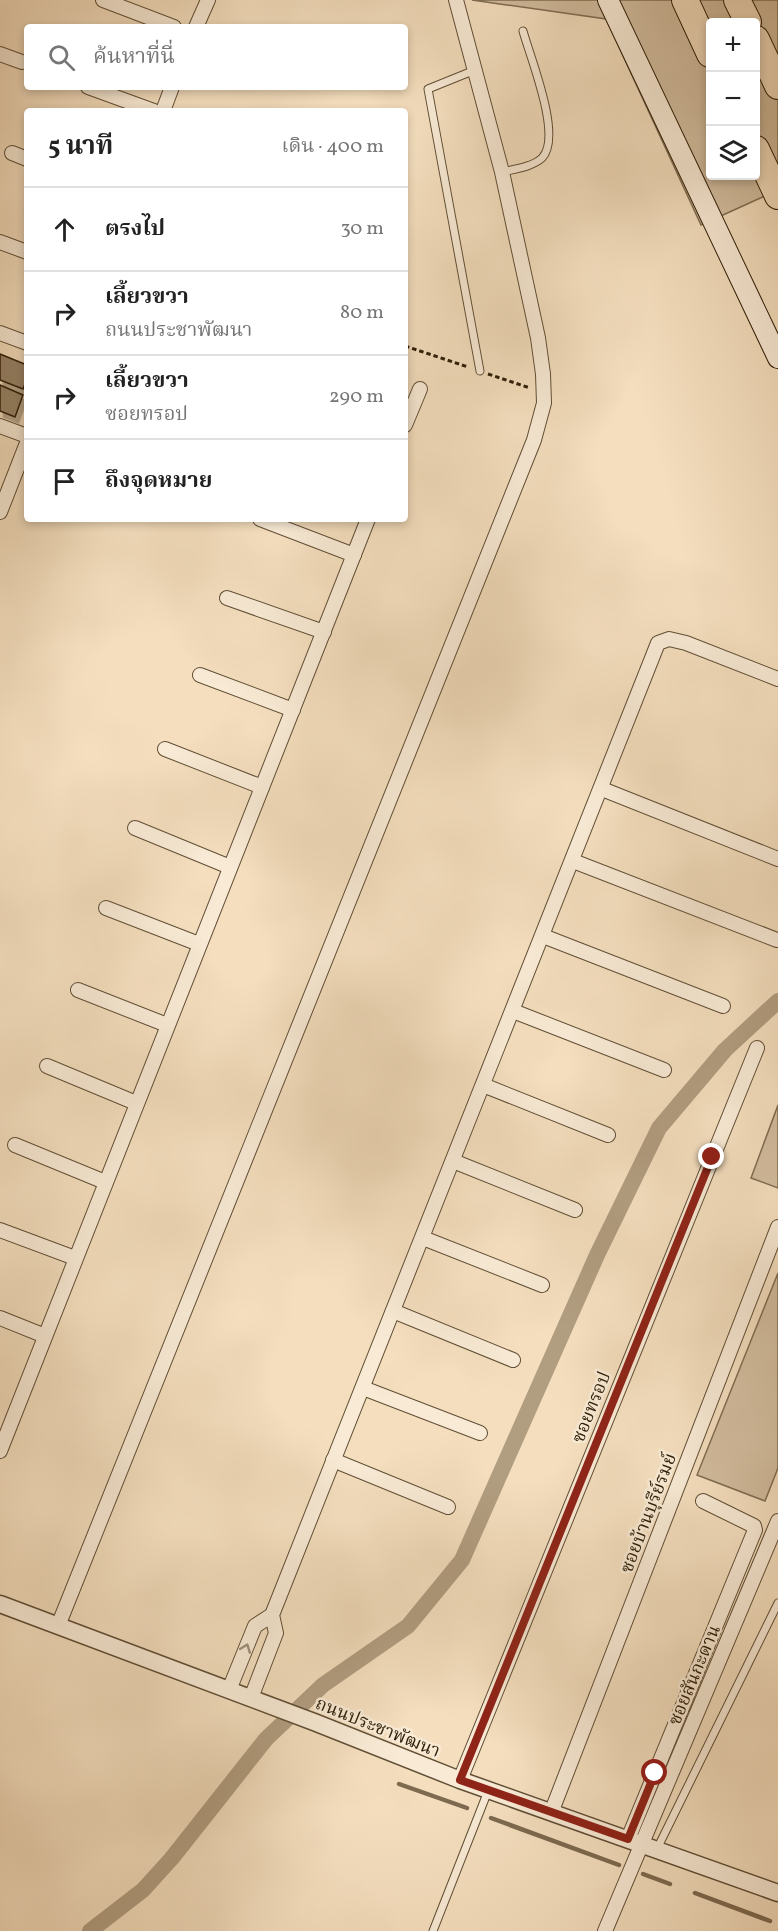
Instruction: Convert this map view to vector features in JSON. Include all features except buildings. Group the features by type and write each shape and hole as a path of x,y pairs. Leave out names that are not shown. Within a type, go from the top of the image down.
{"highway":[{"path":"685,0 706,44"},
{"path":"737,0 746,18"},
{"path":"760,48 778,86"},
{"path":"760,157 776,191"}],"main road":[{"path":"608,0 778,358"}],"street":[{"path":"103,0 166,24"},
{"path":"197,24 208,0"},
{"path":"58,1626 534,440 544,403 543,374 502,172 456,0"},
{"path":"0,54 22,62"},
{"path":"96,90 146,108"},
{"path":"164,108 171,90"},
{"path":"12,153 24,158"},
{"path":"0,242 24,251"},
{"path":"0,333 24,342"},
{"path":"408,414 413,396"},
{"path":"0,426 24,435"},
{"path":"0,512 24,451"},
{"path":"268,522 354,555"},
{"path":"0,1451 367,522"},
{"path":"227,598 324,632"},
{"path":"250,1698 276,1633 272,1615 602,789 657,644 669,639 686,643 778,679"},
{"path":"200,675 293,710"},
{"path":"165,749 262,787"},
{"path":"602,789 778,859"},
{"path":"135,828 230,867"},
{"path":"573,861 777,940"},
{"path":"106,908 199,944"},
{"path":"543,936 723,1006"},
{"path":"78,990 167,1025"},
{"path":"513,1011 664,1070"},
{"name":"ซอยทรอป","path":"460,1780 757,1048"},
{"path":"47,1066 136,1103"},
{"path":"483,1085 608,1136"},
{"path":"15,1144 105,1182"},
{"path":"453,1161 575,1210"},
{"name":"ซอยบ้านบุรีย์รมย์","path":"551,1813 778,1227"},
{"path":"0,1230 75,1258"},
{"path":"423,1238 542,1285"},
{"path":"393,1311 513,1360"},
{"path":"0,1318 45,1336"},
{"path":"363,1388 480,1433"},
{"path":"0,1410 14,1415"},
{"path":"333,1461 448,1507"},
{"path":"605,1931 642,1844 755,1530 754,1526 703,1501"},
{"name":"ซอยสันกะดาน","path":"642,1844 778,1521"},
{"name":"ถนนประชาพัฒนา","path":"0,1604 314,1722 460,1780 778,1893"},
{"path":"229,1690 255,1626 272,1615"}],"lane":[{"path":"502,172 529,165 542,158 550,138 548,120 522,31"},
{"path":"475,70 428,89 480,371"},
{"path":"642,1844 778,1603"},
{"path":"433,1931 488,1790"}],"shaded area":[{"path":"472,0 778,0 778,190 701,225 606,19"},
{"path":"778,1105 778,1188 751,1178"},
{"path":"778,1273 778,1468 765,1501 697,1475"}],"waterway":[{"path":"90,1931 143,1890 172,1858 266,1739 323,1685 408,1626 462,1560 597,1255 659,1128 725,1050 778,1001"},
{"path":"399,1784 467,1808"},
{"path":"491,1818 619,1865"},
{"path":"643,1874 670,1884"},
{"path":"695,1893 770,1921"}],"route":[{"path":"655,1773 628,1839 460,1780 712,1157"}]}
